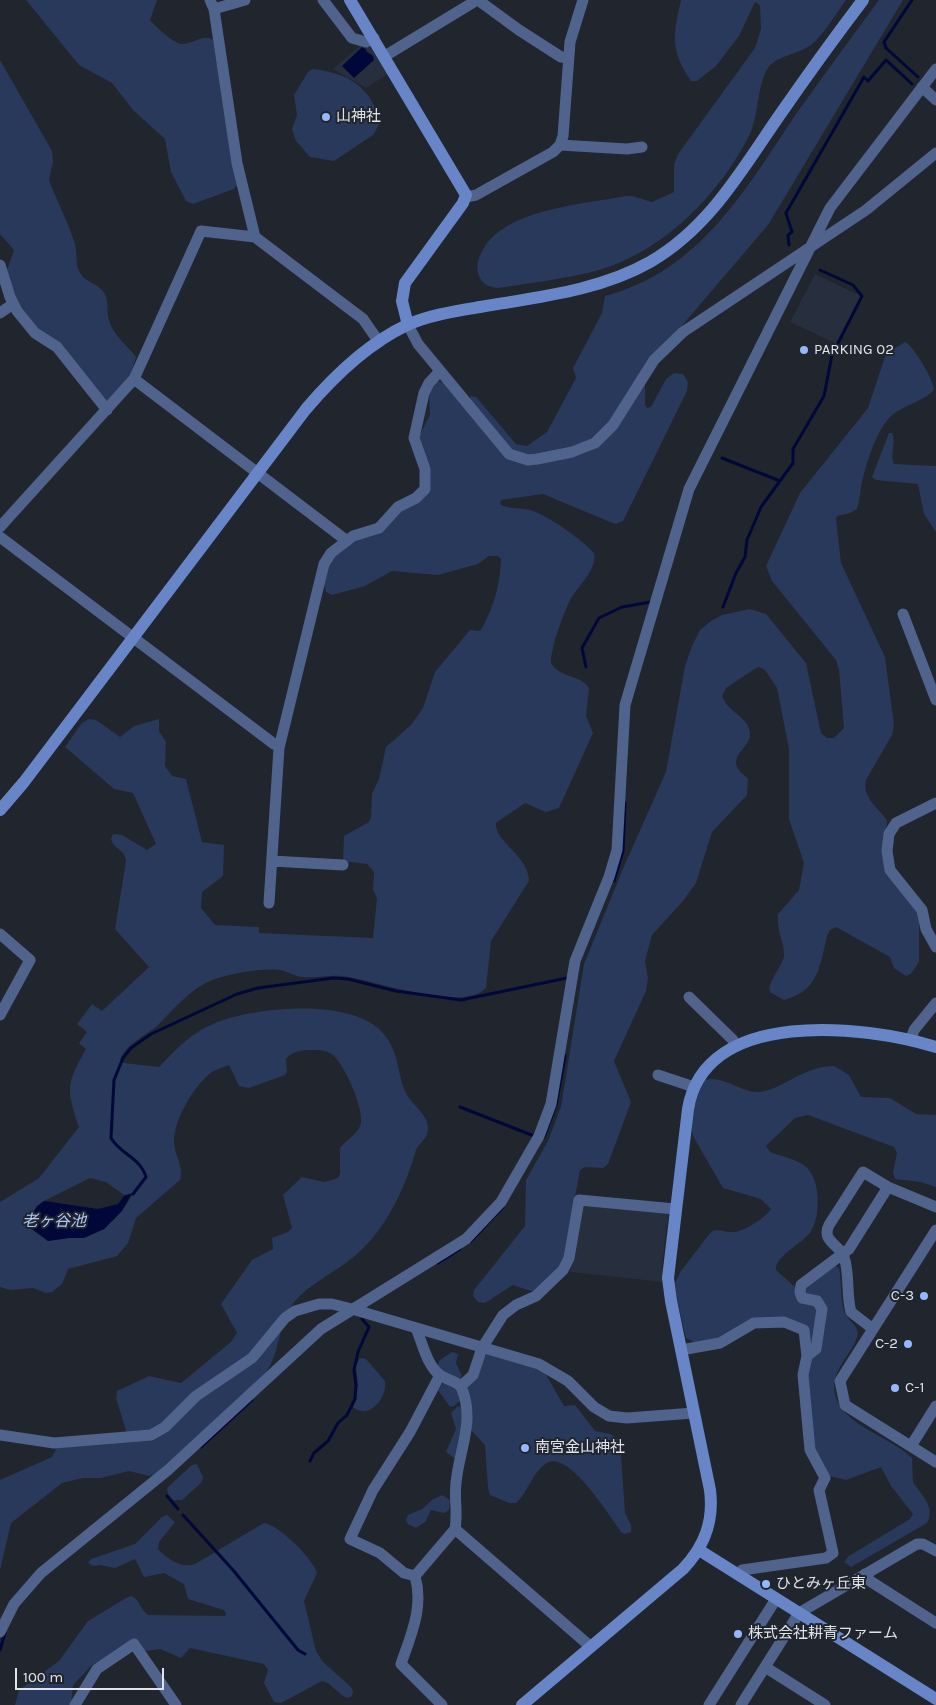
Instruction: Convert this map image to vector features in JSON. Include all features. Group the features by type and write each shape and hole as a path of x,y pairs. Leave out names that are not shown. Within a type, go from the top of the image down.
{"street":[{"path":"245,0 212,5 237,163 255,237"},
{"path":"323,0 352,38 366,42 374,38"},
{"path":"350,0 386,56 465,192 466,197"},
{"path":"386,56 477,0 561,57 568,58"},
{"path":"583,0 571,35 563,136 560,145 553,152 476,196 466,197 405,283 402,301 408,325 418,344 509,454 518,458 537,459 584,449 605,435 654,360 683,332 866,210 936,153"},
{"path":"0,810 24,782 322,390 352,362 379,342 408,325 460,310 558,293 604,282 635,270 671,249 702,222 724,196 792,97 863,0"},
{"path":"0,1632 14,1604 40,1573 168,1470 321,1329 452,1248 478,1228 500,1202 546,1121 555,1087 575,962 618,850 625,705 693,481 830,208 936,69"},
{"path":"922,87 936,100"},
{"path":"560,145 627,149 642,147"},
{"path":"0,527 134,379 201,230 255,237 362,318 379,342"},
{"path":"0,265 13,304 35,333 57,347 107,410"},
{"path":"0,313 13,304"},
{"path":"270,903 279,745 324,564 331,553 357,533 379,528 398,507 416,498 425,489 425,469 414,438 424,392 429,382 440,372"},
{"path":"134,379 347,541"},
{"path":"0,537 274,744 279,745"},
{"path":"903,614 936,700"},
{"path":"936,803 896,823 889,834 887,851 890,870 922,910 926,929 936,947"},
{"path":"272,861 343,865"},
{"path":"0,934 30,960 0,1015"},
{"path":"690,997 735,1045"},
{"path":"911,1040 914,1030 936,1003"},
{"path":"522,1705 683,1569 699,1550 709,1526 711,1500 668,1278 688,1109 694,1087 701,1074 713,1060 735,1045 768,1036 816,1031 875,1032 936,1047"},
{"path":"658,1074 694,1087"},
{"path":"873,1329 851,1312 844,1260 842,1254 828,1240 827,1230 862,1172 888,1187 936,1207"},
{"path":"807,1356 816,1349 822,1309 817,1301 802,1298 800,1288 804,1282 849,1249 888,1187"},
{"path":"461,1386 472,1376 482,1348 495,1325 509,1309 531,1300 563,1270 569,1258 579,1200 675,1209"},
{"path":"936,1230 840,1382 845,1405 936,1462"},
{"path":"0,1435 54,1443 151,1434 165,1427 196,1396 252,1358 284,1318 295,1311 320,1304 332,1304 352,1309 550,1368 577,1388 594,1407 609,1416 627,1418 694,1413"},
{"path":"681,1350 720,1343 750,1324 784,1322 804,1330 807,1356 802,1375 810,1450 825,1478 819,1490 833,1553 826,1558 742,1570 739,1575"},
{"path":"416,1328 429,1360 440,1375 461,1386"},
{"path":"415,1576 404,1573 380,1554 350,1538 373,1490 410,1432 440,1375"},
{"path":"415,1576 455,1529 457,1515 456,1480 466,1441 468,1423 461,1386"},
{"path":"910,1446 936,1406"},
{"path":"455,1529 591,1647"},
{"path":"741,1705 799,1613 917,1544 924,1544 936,1551"},
{"path":"699,1550 935,1700"},
{"path":"865,1574 870,1582 936,1623"},
{"path":"415,1576 420,1600 414,1629 401,1664 442,1705"},
{"path":"709,1705 776,1598"},
{"path":"75,1705 97,1670 134,1644 176,1705"},
{"path":"765,1667 825,1705"}],"shaded area":[{"path":"26,0 157,0 150,20 170,38 182,44 202,38 213,40 237,185 234,189 193,204 186,201 171,172 165,139 133,110 112,83 79,65"},
{"path":"681,0 846,0 811,45 776,61 768,68 764,75 753,126 738,156 706,198 688,217 667,234 646,249 623,261 599,270 498,288 485,284 478,273 479,257 495,235 510,225 548,210 626,196 652,202 674,192 674,165 678,154 755,48 761,29 760,5 755,2 739,36 716,66 697,81 691,81 676,51 675,33"},
{"path":"879,0 903,0 768,225 680,328 651,357 609,422 593,439 582,444 528,455 512,450 470,399 471,396 476,397 516,444 527,446 547,432 576,378 573,368 602,313 605,296 638,284 668,268 694,247 717,224 758,171 796,114"},
{"path":"361,45 372,48 388,74 366,88 333,69"},
{"path":"0,60 52,151 53,161 49,180 75,244 79,271 83,277 100,288 104,293 111,325 136,357 130,377 108,400 104,400 37,331 20,309 6,273 14,250 0,234"},
{"path":"313,69 337,74 357,84 371,100 380,123 373,135 334,161 310,157 296,141 292,129 297,115 294,95 308,72"},
{"path":"815,274 861,296 837,344 790,322"},
{"path":"905,342 909,344 922,363 934,389 931,393 889,418 876,440 869,457 857,509 837,516 836,519 841,563 885,657 894,725 892,735 866,780 865,786 872,802 887,820 884,850 919,916 919,962 911,974 906,976 894,968 890,957 836,927 830,930 827,936 816,976 804,990 796,996 784,1000 770,992 771,983 784,956 778,926 778,914 799,890 804,863 789,819 789,749 777,688 765,670 759,667 756,668 726,688 722,696 729,707 742,718 750,732 750,737 739,753 736,762 738,769 748,779 747,795 712,832 696,883 683,901 652,935 645,961 648,978 646,991 614,1061 631,1102 608,1164 603,1168 585,1167 580,1170 563,1264 534,1292 513,1285 485,1303 478,1302 473,1296 474,1290 525,1226 526,1180 548,1141 561,1107 584,964 625,864 666,772 685,666 700,630 722,615 750,609 766,614 806,663 821,733 827,738 834,738 844,728 839,670 836,660 772,581 766,566 800,493 868,408 886,354"},
{"path":"674,373 683,374 688,382 687,391 623,521 616,524 610,522 543,494 501,500 500,504 503,506 529,510 548,518 573,535 594,553 593,565 570,600 564,614 555,640 551,663 559,671 580,680 589,688 586,716 593,733 559,808 546,812 525,803 496,823 500,836 524,864 528,872 529,881 491,941 486,988 474,995 458,997 438,996 342,976 301,977 272,970 238,973 215,979 192,992 159,1024 128,1048 120,1059 124,1063 159,1067 184,1042 198,1032 230,1018 252,1013 276,1010 326,1010 349,1014 368,1022 388,1039 392,1046 404,1089 423,1114 428,1125 425,1138 416,1150 405,1182 390,1212 360,1251 295,1301 285,1317 271,1364 255,1384 155,1474 149,1476 129,1471 101,1478 83,1478 62,1483 11,1523 0,1570 0,1480 52,1457 57,1447 127,1434 116,1398 117,1391 149,1376 181,1383 231,1342 237,1333 221,1304 252,1260 273,1249 272,1238 288,1232 292,1228 283,1195 302,1177 324,1182 338,1178 340,1173 340,1148 355,1133 361,1122 359,1105 351,1084 341,1064 328,1052 307,1050 293,1053 286,1059 287,1072 285,1075 249,1088 239,1086 229,1065 216,1070 198,1085 186,1104 177,1124 174,1143 181,1170 180,1180 136,1218 128,1243 117,1256 68,1269 62,1284 52,1292 46,1293 33,1288 10,1290 0,1287 0,1202 39,1178 79,1127 72,1104 70,1087 75,1071 86,1049 79,1043 87,1032 77,1024 92,1004 102,1011 149,967 115,929 126,861 124,854 114,845 111,839 113,834 122,835 147,850 156,844 133,793 114,789 65,747 82,723 89,719 96,720 120,737 134,726 159,719 159,731 166,742 165,766 172,776 186,779 202,842 224,845 223,876 202,892 201,908 215,925 259,927 259,933 373,938 377,898 373,890 374,872 367,864 343,861 344,836 369,822 371,818 372,794 379,779 386,747 411,725 423,708 435,672 470,630 481,630 496,596 501,559 498,556 489,556 478,564 438,575 392,571 365,586 332,595 326,592 324,584 330,560 355,539 424,497 418,438 430,415 429,389 438,381 444,383 507,457 548,458 572,456 585,453 596,447 607,439 616,428 645,383 645,405 647,408 651,407 666,379","holes":["90,1178 106,1182 124,1195 133,1194 122,1211 104,1229 84,1238 48,1241 28,1227 44,1201"]},
{"path":"889,433 892,433 894,440 892,456 894,464 936,466 936,532 924,514 918,484 876,480 872,477"},
{"path":"834,1066 849,1075 861,1097 890,1098 916,1114 936,1115 936,1187 921,1182 895,1179 893,1172 897,1153 894,1147 808,1115 795,1118 766,1146 770,1152 805,1166 814,1179 818,1197 817,1216 811,1231 784,1255 776,1270 795,1287 834,1265 839,1268 844,1311 858,1334 837,1373 835,1394 840,1406 849,1417 902,1449 912,1458 913,1482 929,1506 930,1511 927,1523 851,1567 844,1562 849,1556 910,1519 913,1514 891,1486 881,1467 846,1480 829,1476 814,1449 807,1379 808,1332 785,1318 698,1344 686,1338 675,1283 681,1271 710,1233 715,1230 734,1232 743,1230 760,1220 771,1209 761,1199 723,1188 693,1136 692,1115 704,1081 716,1079 751,1091 766,1091 812,1070"},
{"path":"581,1202 669,1211 662,1265 663,1282 570,1272"},
{"path":"452,1352 458,1354 456,1363 462,1376 459,1379 442,1372 437,1366 440,1360"},
{"path":"486,1354 527,1364 545,1373 564,1406 575,1405 595,1431 610,1434 620,1441 625,1513 631,1525 631,1532 622,1533 599,1500 577,1475 566,1466 556,1462 547,1463 538,1471 516,1503 509,1503 490,1495 485,1445 471,1430 465,1392"},
{"path":"360,1358 366,1359 385,1381 384,1394 380,1400 371,1409 365,1411 359,1411 353,1407 358,1385 356,1366"},
{"path":"445,1381 457,1386 461,1400 454,1406 450,1407 438,1390"},
{"path":"458,1406 464,1409 457,1456 454,1458 446,1452 456,1429 451,1413"},
{"path":"197,1464 203,1477 201,1483 182,1500 173,1500 168,1494 167,1488 192,1465"},
{"path":"442,1495 450,1500 449,1510 444,1513 431,1510 425,1522 416,1528 408,1524 406,1520 408,1515 422,1509 432,1500"},
{"path":"167,1515 175,1522 159,1542 158,1549 170,1559 180,1564 195,1564 264,1523 278,1529 295,1544 303,1552 317,1573 304,1601 316,1651 323,1662 351,1687 353,1691 352,1696 348,1698 344,1696 322,1681 281,1703 274,1702 264,1683 268,1670 264,1664 190,1648 181,1658 160,1649 146,1651 142,1649 109,1656 92,1665 73,1685 71,1705 15,1705 19,1690 59,1661 88,1621 126,1598 134,1597 148,1615 225,1616 224,1610 188,1599 184,1584 164,1573 144,1577 135,1559 115,1568 100,1565 93,1566 88,1563 91,1559 135,1544 162,1517"}],"water":[{"path":"362,47 373,56 374,60 354,78 342,66"},
{"name":"老ヶ谷池","path":"132,1193 122,1211 104,1229 84,1238 48,1241 26,1224 37,1206 44,1201 98,1209 118,1204 124,1196"}],"waterway":[{"path":"912,0 884,42 886,48 918,77"},
{"path":"789,245 788,235 792,232 786,213 864,77 868,81 886,60 912,84"},
{"path":"723,607 736,573 745,557 747,540 761,507 793,463 793,449 824,396 832,355 862,296 853,285 820,270"},
{"path":"722,458 780,481"},
{"path":"586,667 582,648 599,618 622,607 651,602"},
{"path":"614,881 623,851 625,803"},
{"path":"133,1194 146,1177 135,1160 115,1144 111,1138 114,1080 123,1058 131,1048 151,1034 237,994 258,988 333,978 348,979 396,991 461,1000 567,978"},
{"path":"544,1137 556,1105 565,1056"},
{"path":"460,1107 534,1136"},
{"path":"471,1241 503,1207"},
{"path":"438,1263 460,1249"},
{"path":"310,1461 314,1453 328,1441 338,1423 347,1415 355,1399 354,1370 358,1352 369,1327 362,1319"},
{"path":"201,1447 252,1400"},
{"path":"167,1496 178,1509"},
{"path":"183,1515 233,1570 298,1650 305,1654"},
{"path":"0,1650 5,1633"}],"place":[{"name":"山神社","path":"326,117"},
{"name":"PARKING 02","path":"804,350"},
{"name":"C-3","path":"924,1296"},
{"name":"C-2","path":"908,1344"},
{"name":"C-1","path":"895,1388"},
{"name":"南宮金山神社","path":"525,1448"},
{"name":"ひとみヶ丘東","path":"766,1584"},
{"name":"株式会社耕青ファーム","path":"738,1634"}]}
